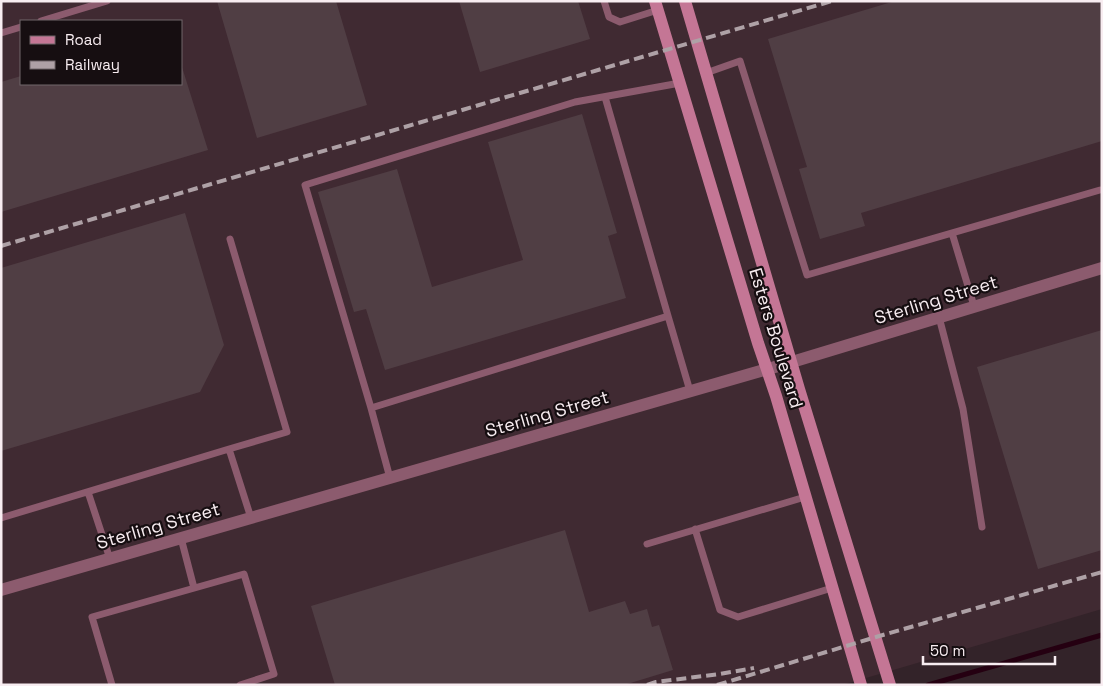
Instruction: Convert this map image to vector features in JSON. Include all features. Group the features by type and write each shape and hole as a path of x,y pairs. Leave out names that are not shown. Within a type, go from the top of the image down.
{"main road":[{"name":"Esters Boulevard","path":"685,1 799,389 889,680"},
{"name":"Esters Boulevard","path":"657,6 861,683"}],"street":[{"name":"Sterling Street","path":"1,590 792,362 1102,268"}],"lane":[{"path":"44,20 107,1"},
{"path":"604,1 609,17 620,22 657,6"},
{"path":"1,33 20,27"},
{"path":"706,73 740,61 807,275 1101,192"},
{"path":"390,478 305,185 575,102 680,83"},
{"path":"605,97 690,391"},
{"path":"952,233 974,306"},
{"path":"1,518 287,432 230,239"},
{"path":"371,408 668,316"},
{"path":"939,317 964,409 982,527"},
{"path":"229,449 251,518"},
{"path":"88,492 110,559"},
{"path":"646,544 805,497"},
{"path":"695,530 720,610 738,617 832,588"},
{"path":"181,538 194,588"},
{"path":"112,685 92,617 244,574 274,674 240,685"}],"shaded area":[{"path":"1,1 1102,1 1102,609 842,685 1,685"}],"building":[{"path":"217,1 336,1 367,105 257,138"},
{"path":"459,1 578,1 590,39 480,72"},
{"path":"895,1 1102,1 1102,141 861,213 865,226 820,239 799,169 807,167 768,39"},
{"path":"182,67 208,150 1,212 1,82 20,76 20,85 182,85"},
{"path":"582,114 617,233 608,236 626,298 385,370 366,309 354,312 318,192 397,169 432,287 523,260 488,142"},
{"path":"185,213 224,345 200,392 1,451 1,268"},
{"path":"1102,330 1102,550 1038,569 977,367"},
{"path":"565,530 589,612 625,601 630,614 647,609 652,627 659,625 673,670 624,685 335,685 311,606"}],"waterway":[{"path":"928,685 1102,635"}],"railway":[{"path":"1,246 832,1"},
{"path":"717,685 1102,572"},
{"path":"647,685 656,682 754,668"}]}
